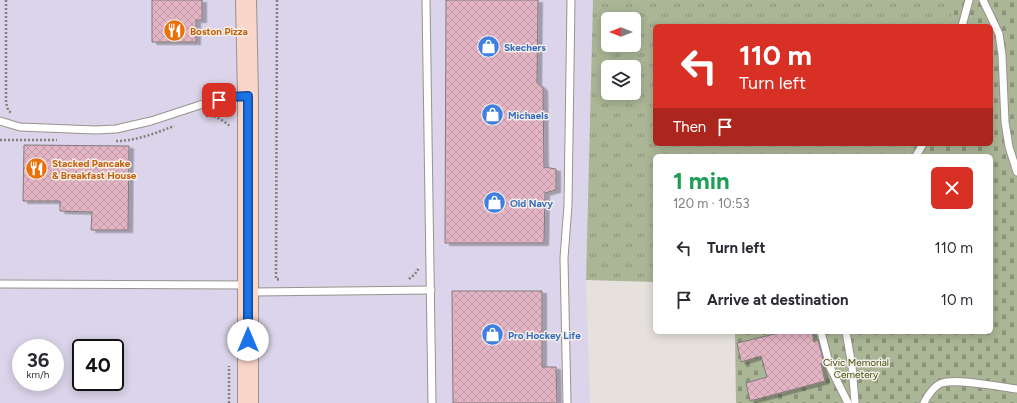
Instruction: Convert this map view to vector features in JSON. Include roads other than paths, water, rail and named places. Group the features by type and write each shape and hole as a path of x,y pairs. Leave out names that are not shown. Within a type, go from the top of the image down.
{"street":[{"path":"246,0 248,96 248,403"}],"lane":[{"path":"426,0 432,403"},
{"path":"566,403 564,258 568,205 571,0"},
{"path":"963,24 969,0"},
{"path":"984,0 999,34 1002,55 1005,122 1009,148 1017,172"},
{"path":"0,121 20,127 95,130 116,129 151,121 230,97 248,96"},
{"path":"0,284 248,289 431,290"},
{"path":"822,334 830,367 848,403"},
{"path":"846,334 852,366 855,403"},
{"path":"924,403 933,390 942,383 961,382 1017,389"}],"place":[{"name":"Boston Pizza","path":"174,31"},
{"name":"Skechers","path":"489,47"},
{"name":"Michaels","path":"492,115"},
{"name":"Stacked Pancake & Breakfast House","path":"37,169"},
{"name":"Old Navy","path":"494,203"},
{"name":"Pro Hockey Life","path":"492,335"}],"park label":[{"name":"Civic Memorial Cemetery","path":"856,368"}]}
